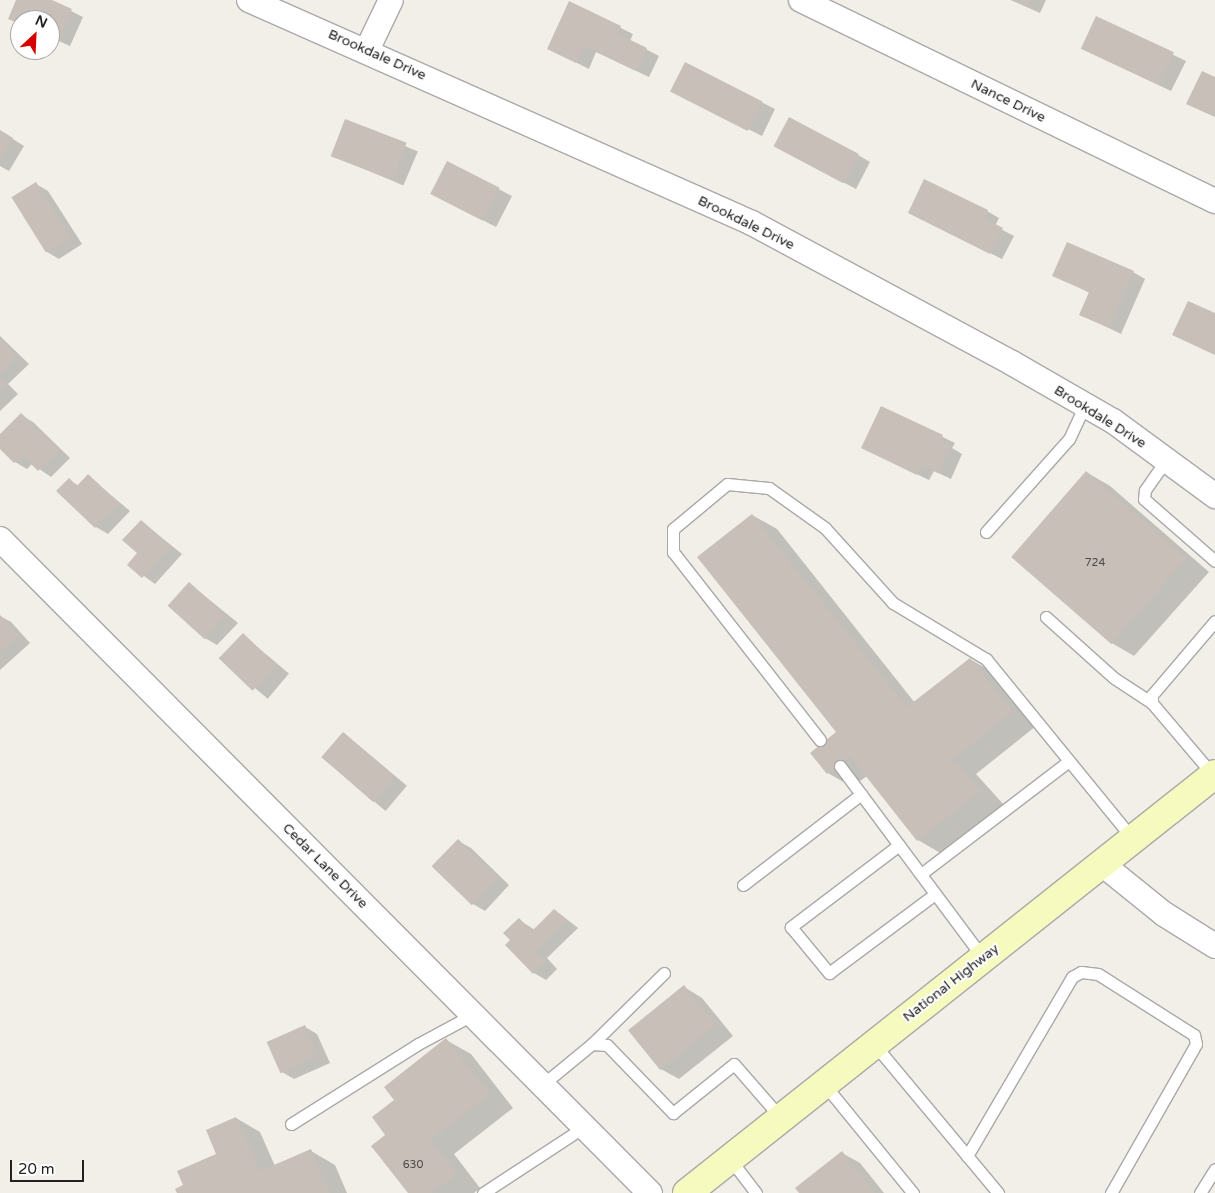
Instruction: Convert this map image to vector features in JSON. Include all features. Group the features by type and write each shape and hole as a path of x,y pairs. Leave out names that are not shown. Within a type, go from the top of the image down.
{"main road":[{"name":"National Highway","path":"687,1193 1214,775"}],"street":[{"name":"Brookdale Drive","path":"249,0 367,50 752,223 1085,405 1215,496"},
{"path":"367,50 391,0"},
{"name":"Nance Drive","path":"800,0 1215,201"},
{"name":"Cedar Lane Drive","path":"0,539 650,1193"},
{"path":"1102,864 1164,914 1215,946"}],"lane":[{"path":"986,532 1069,439 1085,405"},
{"path":"1166,460 1145,490 1144,499 1215,561"},
{"path":"820,740 673,552 673,529 727,484 769,488 825,528 893,603 986,659 1133,839"},
{"path":"1046,617 1114,678 1152,703 1214,775"},
{"path":"1152,703 1152,695 1215,621"},
{"path":"921,874 1069,761"},
{"path":"840,766 983,958"},
{"path":"743,884 861,794"},
{"path":"899,845 791,927 829,973 935,894"},
{"path":"967,1156 1072,977 1081,972 1098,974 1194,1035 1196,1044 1111,1193"},
{"path":"542,1085 592,1044 664,973"},
{"path":"291,1124 418,1044 472,1015"},
{"path":"592,1044 607,1045 673,1113 734,1064 781,1118"},
{"path":"874,1044 998,1193"},
{"path":"824,1084 914,1193"},
{"path":"483,1193 584,1127"},
{"path":"730,1159 756,1193"},
{"path":"1200,1193 1215,1169"}],"building":[{"path":"16,0 52,0 72,9 60,36 60,10 12,10"},
{"path":"1011,0 1031,0 1027,7"},
{"path":"569,1 621,26 618,34 647,48 636,71 584,46 576,63 547,49"},
{"path":"1096,16 1174,52 1159,85 1081,49"},
{"path":"685,62 763,101 748,131 670,91"},
{"path":"1202,71 1215,77 1215,117 1186,104"},
{"path":"789,117 859,154 843,183 774,146"},
{"path":"345,119 407,143 392,180 331,156"},
{"path":"0,130 13,138 0,159"},
{"path":"447,161 500,188 483,221 430,194"},
{"path":"924,179 988,210 984,218 1003,228 990,254 908,213"},
{"path":"36,182 70,237 46,252 11,197"},
{"path":"1067,242 1134,271 1109,328 1079,315 1089,292 1052,276"},
{"path":"1188,301 1215,313 1215,355 1172,335"},
{"path":"0,339 17,356 0,373"},
{"path":"0,379 7,386 0,393"},
{"path":"881,406 943,435 940,441 951,446 938,473 921,465 917,475 861,448"},
{"path":"21,413 59,450 38,471 22,455 14,463 0,449 0,434"},
{"path":"1086,471 1186,558 1112,644 1011,557"},
{"path":"88,474 119,503 95,528 56,491 69,478 77,486"},
{"path":"752,514 907,707 970,658 1013,712 951,761 953,765 957,761 981,791 917,841 850,756 827,774 810,753 836,732 697,557"},
{"path":"141,520 171,546 142,578 127,565 137,553 122,540"},
{"path":"189,582 226,615 205,639 168,606"},
{"path":"0,615 19,635 0,652"},
{"path":"243,633 277,666 252,691 219,658"},
{"path":"343,732 395,777 373,802 321,757"},
{"path":"458,839 498,878 472,905 432,866"},
{"path":"554,909 566,920 536,951 546,961 533,974 505,945 510,940 503,933 519,918 532,931"},
{"path":"684,985 716,1025 660,1070 628,1030"},
{"path":"305,1025 319,1056 280,1073 267,1042"},
{"path":"446,1038 490,1094 430,1140 457,1174 432,1193 408,1193 371,1146 385,1135 372,1117 394,1100 384,1087"},
{"path":"236,1117 260,1171 311,1149 330,1193 177,1193 175,1189 183,1185 177,1171 216,1154 206,1130"},
{"path":"842,1151 875,1193 799,1193 795,1188"}]}
